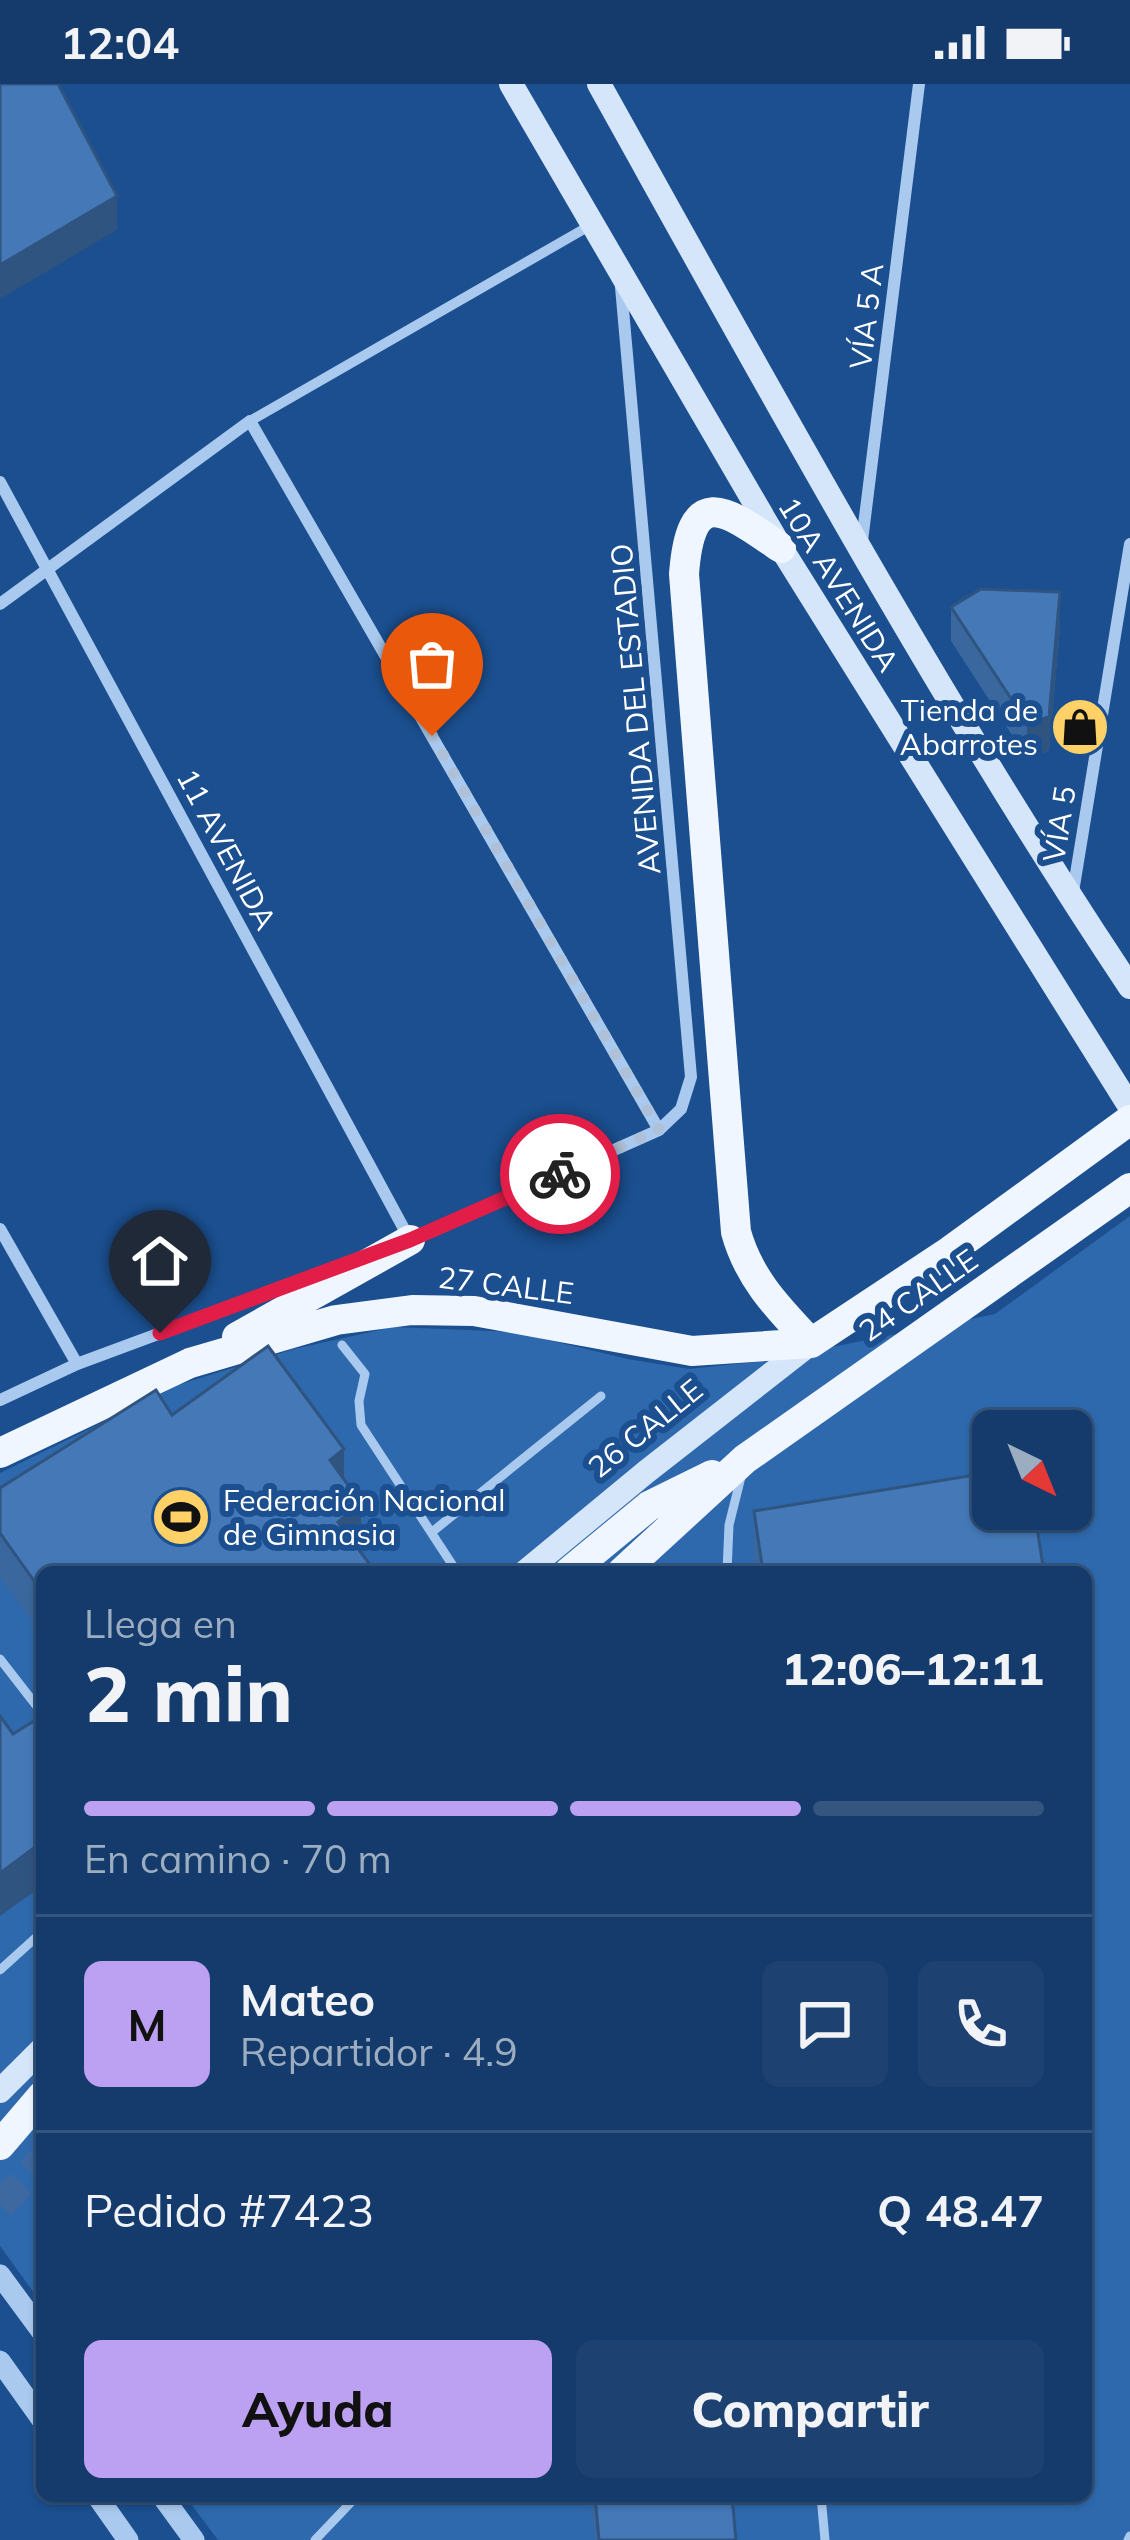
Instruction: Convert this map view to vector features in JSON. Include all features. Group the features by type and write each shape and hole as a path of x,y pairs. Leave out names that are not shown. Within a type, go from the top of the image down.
{"main road":[{"name":"10A AVENIDA","path":"511,84 781,548 1130,1107"},
{"name":"10A AVENIDA","path":"598,84 860,553 1071,899 1130,987"},
{"path":"781,548 741,520 715,511 694,523 686,537 684,574 736,1232 745,1264 767,1297 811,1343"},
{"name":"24 CALLE","path":"811,1343 950,1251 1130,1120"},
{"name":"24 CALLE","path":"745,1459 1130,1188"},
{"path":"190,1363 410,1240"},
{"name":"27 CALLE","path":"0,1453 190,1363 336,1320 412,1310 474,1311 692,1351 811,1343"},
{"name":"26 CALLE","path":"533,1566 811,1343"},
{"path":"576,1566 649,1506 745,1459"},
{"path":"629,1566 745,1459"},
{"path":"0,2090 36,2055"},
{"path":"0,2145 36,2103"}],"street":[{"name":"VÍA 5 A","path":"860,553 919,84"},
{"path":"0,604 250,421 592,224"},
{"name":"AVENIDA DEL ESTADIO","path":"620,274 691,1077 681,1109 659,1130"},
{"path":"250,421 659,1130"},
{"name":"11 AVENIDA","path":"0,482 410,1240"},
{"name":"VÍA 5","path":"1071,899 1130,544"},
{"name":"27 CALLE","path":"0,1400 77,1364 410,1240 659,1130"},
{"path":"0,1228 77,1364"},
{"path":"0,2275 36,2324"},
{"path":"0,2361 36,2412"},
{"path":"101,2502 128,2540"},
{"path":"166,2502 194,2540"}],"lane":[{"path":"342,1345 365,1374 359,1401 361,1425 453,1566"},
{"path":"432,1532 601,1396"},
{"path":"727,1566 729,1525 745,1459"},
{"path":"0,1659 36,1706"},
{"path":"0,1970 36,1937"},
{"path":"315,2540 351,2502"},
{"path":"822,2502 825,2540"}],"shaded area":[{"path":"1130,1216 1130,2540 218,2540 190,2502 1092,2502 1092,1566 36,1566 36,2296 0,2246 0,1473 181,1384 294,1349 393,1327 515,1332 689,1369 763,1361 995,1314"}],"building":[{"path":"0,84 58,84 117,196 0,265"},
{"path":"981,589 1060,592 1049,717 1027,723 951,607"},
{"name":"Federación Nacional de Gimnasia","path":"268,1346 344,1449 330,1460 361,1503 338,1522 371,1566 36,1566 36,1584 0,1533 0,1488 156,1390 172,1415"},
{"path":"972,1475 972,1530 1037,1530 1043,1566 762,1566 754,1511"},
{"path":"0,1716 13,1734 36,1720 36,1846 0,1873"},
{"path":"596,2502 733,2502 736,2540 599,2540"}],"tunnel":[{"path":"0,2205 36,2167"}],"way so far":[{"path":"432,736 659,1130 560,1174"}],"place":[{"name":"Tienda de Abarrotes","path":"1080,727"},
{"name":"Federación Nacional de Gimnasia","path":"181,1517"}],"route":[{"path":"160,1333 410,1240 560,1174"}]}
